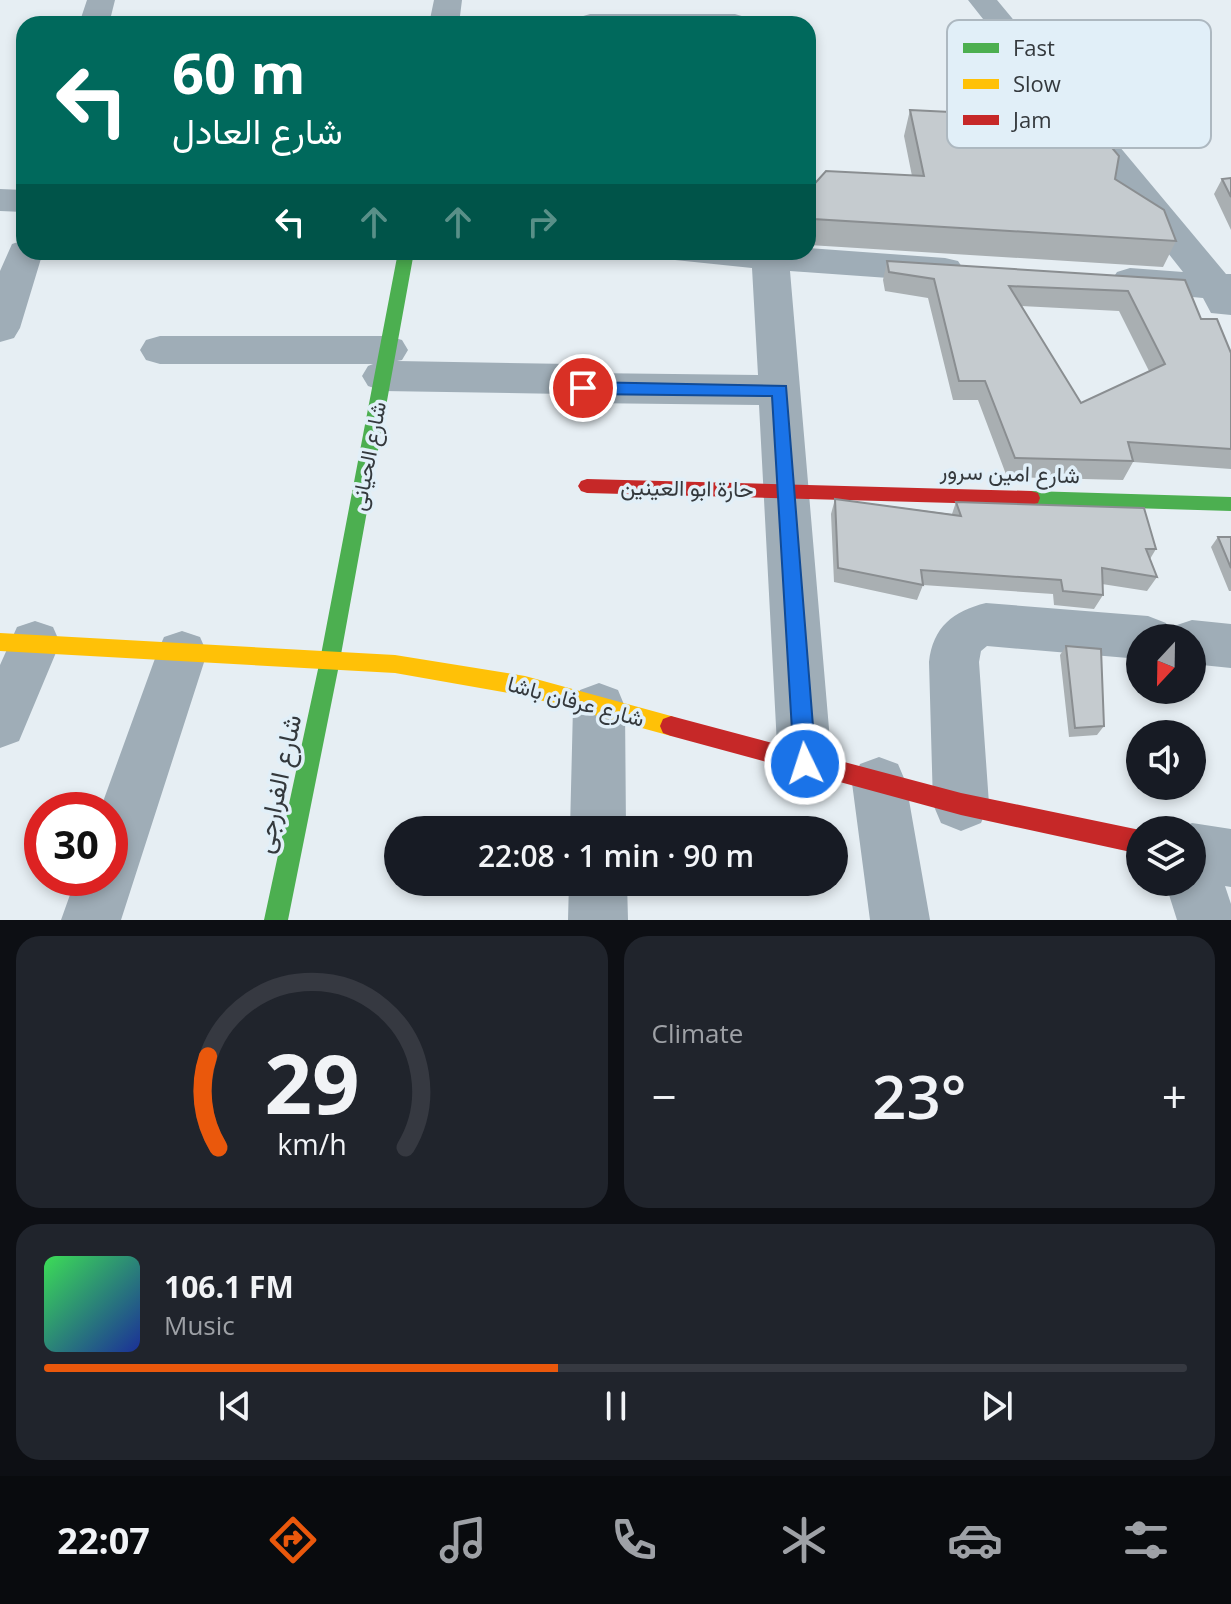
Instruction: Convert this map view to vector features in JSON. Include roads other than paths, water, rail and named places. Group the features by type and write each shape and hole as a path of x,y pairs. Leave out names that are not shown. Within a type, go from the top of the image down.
{"street":[{"path":"982,0 998,20"},
{"path":"1104,148 1226,297"},
{"path":"816,259 978,272"},
{"path":"0,328 22,260"},
{"name":"شارع الحيانى","path":"330,660 405,260"},
{"path":"771,260 805,764"},
{"path":"1089,279 1226,297"},
{"path":"160,350 386,363 577,384 780,390"},
{"name":"حارة ابو العينين","path":"587,486 787,489"},
{"name":"شارع امين سرور","path":"787,489 1231,504"},
{"path":"961,804 954,646 963,633 978,625 995,624 1126,636"},
{"path":"0,724 18,643"},
{"name":"شارع عرفان باشا","path":"18,643 330,660 460,673 525,686 961,804 1126,839"},
{"path":"1206,643 1231,646"},
{"path":"128,811 182,653"},
{"name":"شارع الفرارجى","path":"276,920 330,660"},
{"path":"598,816 599,707"},
{"path":"879,783 900,920"},
{"path":"1206,854 1231,858"},
{"path":"91,920 99,896"},
{"path":"598,896 598,920"},
{"path":"1199,896 1207,920"}]}
